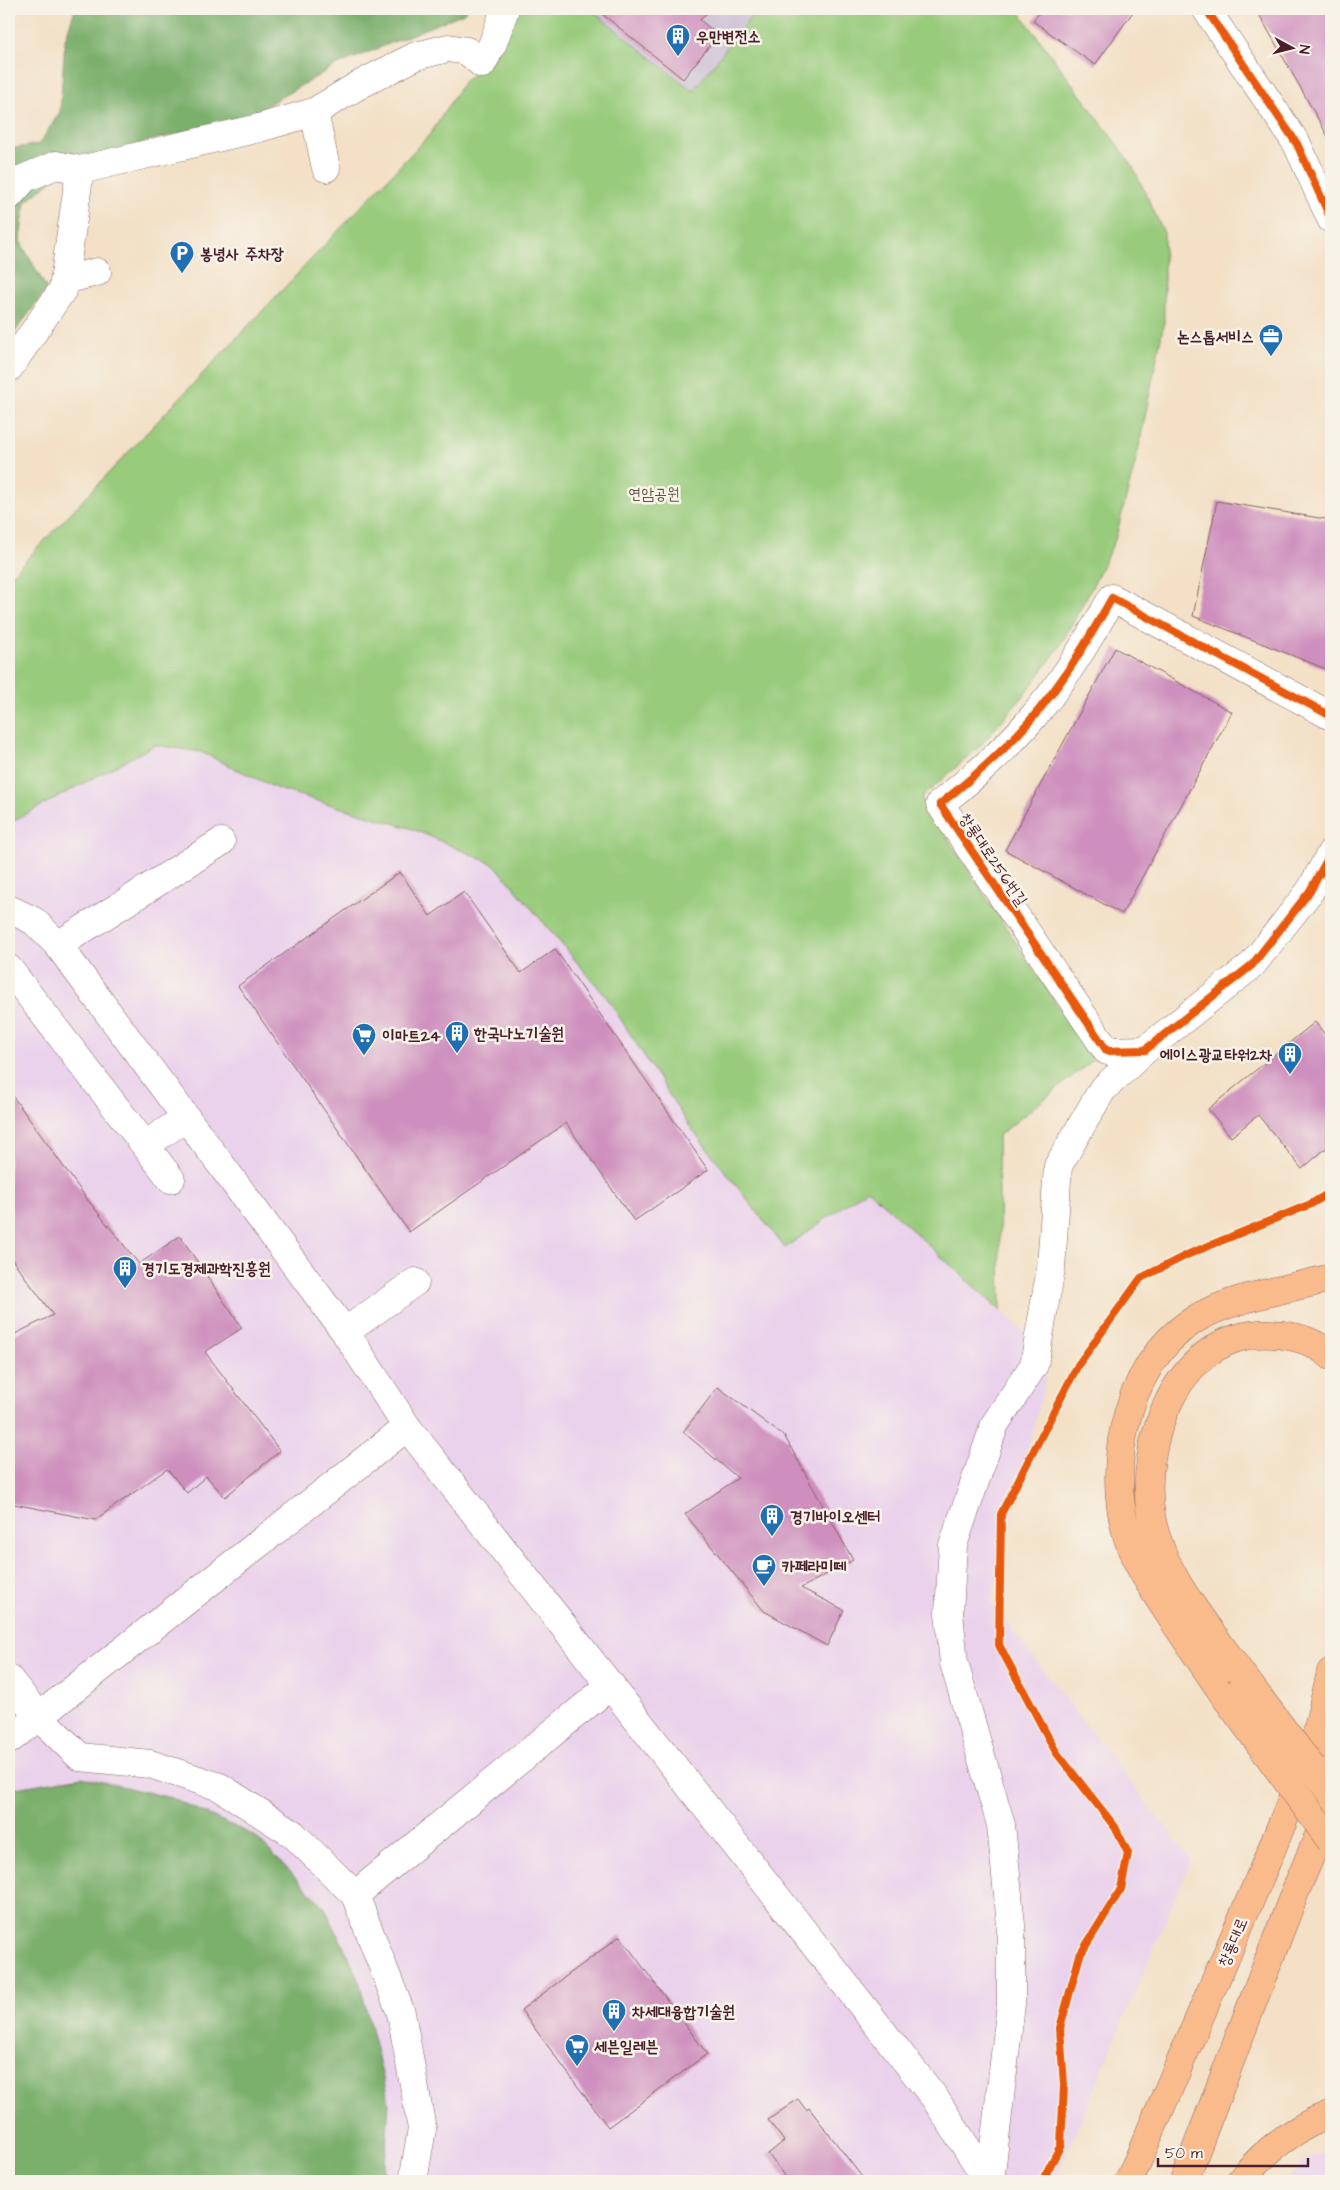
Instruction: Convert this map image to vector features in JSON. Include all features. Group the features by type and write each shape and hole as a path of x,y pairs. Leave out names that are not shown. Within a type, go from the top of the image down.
{"main road":[{"path":"1331,1278 1212,1310 1193,1320 1174,1336 1150,1364 1138,1386 1127,1416 1119,1472 1127,1535 1138,1563 1150,1585 1224,1695 1331,1841"},
{"path":"1331,1356 1310,1342 1281,1335 1248,1335 1220,1344 1192,1366 1171,1398 1152,1455 1150,1498 1157,1541 1181,1589 1239,1671 1331,1793"},
{"path":"1314,1745 1331,1672"},
{"name":"창룡대로","path":"1129,2181 1263,1870 1331,1702"},
{"path":"1184,2181 1295,1892 1331,1807"},
{"path":"1240,2181 1260,2158 1282,2140 1331,2114"}],"street":[{"path":"9,196 25,178 56,165 80,170 259,128 314,112 359,85 416,56 448,48 467,51 482,64 493,43 505,9"},
{"path":"1206,9 1297,144 1331,219"},
{"path":"314,112 326,168"},
{"path":"9,368 63,289 80,170"},
{"path":"64,280 97,272"},
{"name":"창룡대로256번길","path":"1145,1050 1107,1051 940,804 984,768 1027,724 1084,648 1112,598 1331,716"},
{"path":"58,945 221,842"},
{"path":"989,2181 1011,2004 1011,1925 1001,1825 954,1663 949,1613 953,1545 996,1424 1034,1365 1051,1268 1058,1166 1102,1090 1145,1050 1252,965 1310,891 1331,853"},
{"path":"9,909 34,922 58,945 345,1332 407,1427 934,2097 989,2181"},
{"path":"10,974 146,1144 171,1179"},
{"path":"146,1144 186,1118"},
{"path":"345,1332 414,1282"},
{"path":"9,1740 407,1427"},
{"path":"9,1680 39,1717 80,1757 150,1764 220,1787 293,1834 355,1895 401,2013 422,2129 413,2181"},
{"path":"355,1895 610,1685"}],"shaded area":[{"name":"우만변전소","path":"590,9 757,9 693,91"},
{"path":"154,745 201,752 278,789 413,829 495,865 607,998 688,1124 785,1248 867,1189 1051,1356 991,1603 1191,1860 1055,2181 384,2181 389,2102 358,1976 324,1906 255,1836 82,1777 9,1789 9,823"},
{"path":"1331,2152 1331,2181 1285,2181 1306,2158"}],"green space":[{"path":"75,9 467,9 464,13 335,66 252,114 78,160 25,202 20,241 47,289 9,340 9,149 39,144 60,112 65,40"},
{"name":"연암공원","path":"515,9 590,9 693,91 757,9 1017,9 1132,165 1164,233 1164,322 1137,456 1115,540 1060,646 1021,699 978,748 921,798 1093,1060 998,1136 1001,1311 867,1189 785,1248 688,1124 607,998 495,865 413,829 278,789 201,752 155,745 9,823 9,578 431,133 464,81 493,59"},
{"path":"82,1777 172,1798 255,1836 324,1906 358,1976 389,2102 384,2181 9,2181 9,1789"}],"building":[{"name":"우만변전소","path":"596,9 710,9 700,20 718,35 683,79"},
{"path":"1042,9 1135,9 1095,65 1033,21"},
{"path":"1256,9 1331,9 1331,142"},
{"path":"1217,501 1331,520 1331,671 1193,616"},
{"path":"1115,648 1232,712 1122,914 1005,850"},
{"name":"한국나노기술원","path":"400,872 430,916 464,892 521,973 555,949 708,1170 634,1221 566,1123 409,1232 238,986"},
{"name":"에이스광교타워2차","path":"1315,1022 1331,1042 1331,1144 1302,1169 1258,1115 1231,1137 1208,1109"},
{"name":"경기도경제과학진흥원","path":"9,1091 87,1199 139,1264 180,1236 242,1328 205,1352 280,1451 225,1497 206,1476 187,1493 167,1469 95,1520 9,1503 9,1337 53,1315 9,1255"},
{"name":"경기바이오센터","path":"718,1387 785,1437 853,1560 801,1588 844,1610 827,1646 764,1611 685,1514 738,1478 683,1432"},
{"name":"차세대융합기술원","path":"620,1936 707,2054 608,2127 521,2010"},
{"path":"798,2099 806,2110 809,2108 865,2181 788,2181 768,2154 784,2141 768,2120"}],"cycle path":[{"path":"1206,9 1297,144 1331,219"},
{"path":"1331,716 1112,598 1073,663 1039,709 996,756 940,804 1107,1051 1145,1050 1252,965 1310,891 1331,853"},
{"path":"1042,2181 1061,2145 1064,2085 1060,2028 1080,1955 1121,1889 1128,1853 1115,1827 1056,1752 999,1645 1001,1514 1078,1365 1141,1278 1189,1254 1311,1204 1331,1192"}],"place":[{"name":"우만변전소","path":"678,57"},
{"name":"봉녕사 주차장","path":"182,274"},
{"name":"논스톱서비스","path":"1271,357"},
{"name":"한국나노기술원","path":"457,1054"},
{"name":"이마트24","path":"364,1056"},
{"name":"에이스광교타워2차","path":"1290,1075"},
{"name":"경기도경제과학진흥원","path":"125,1289"},
{"name":"경기바이오센터","path":"772,1537"},
{"name":"카페라미떼","path":"764,1587"},
{"name":"차세대융합기술원","path":"614,2032"},
{"name":"세븐일레븐","path":"577,2067"}]}
